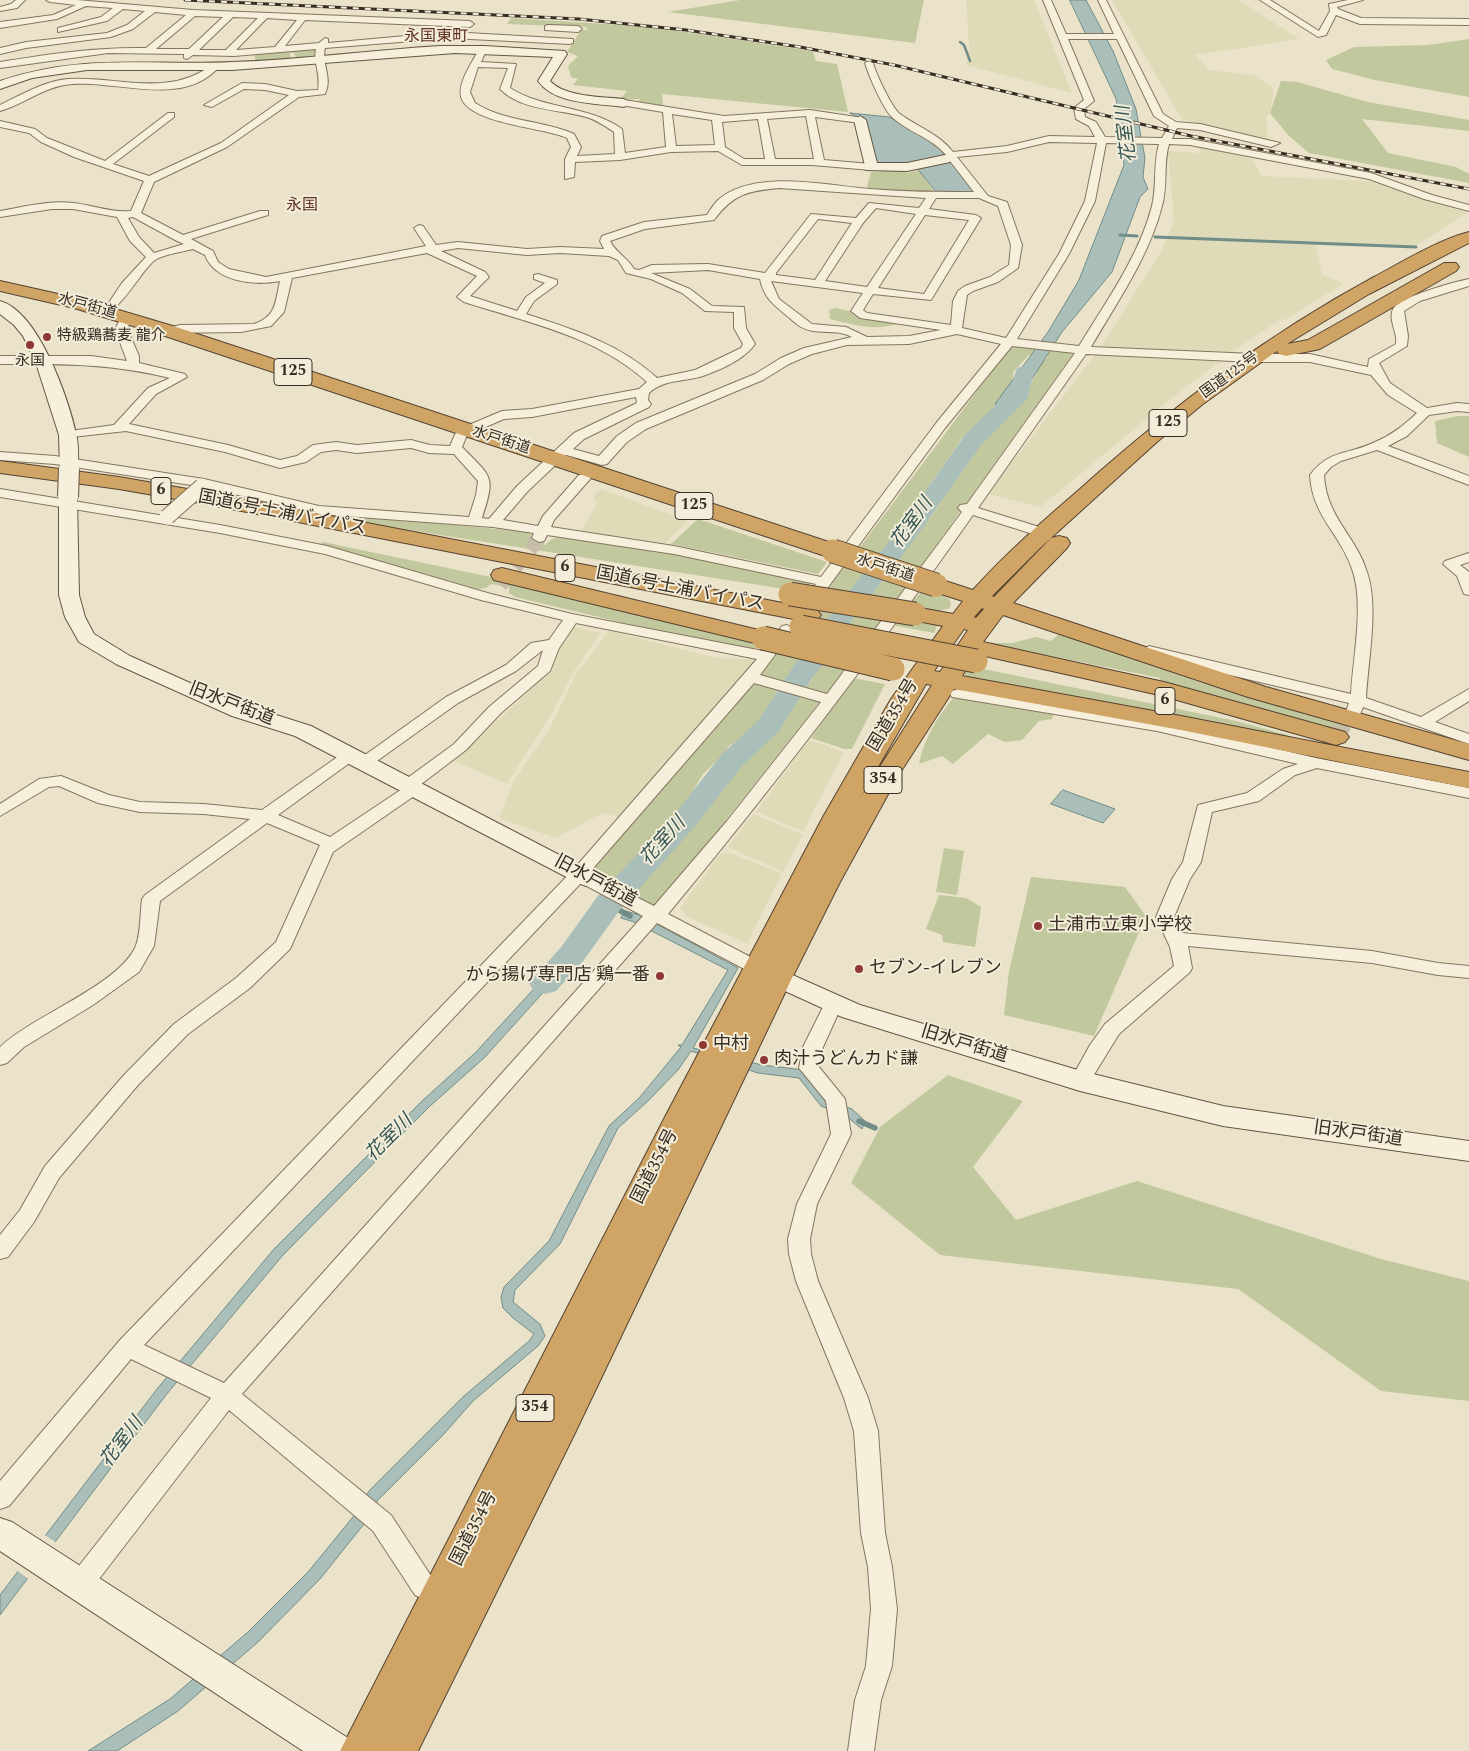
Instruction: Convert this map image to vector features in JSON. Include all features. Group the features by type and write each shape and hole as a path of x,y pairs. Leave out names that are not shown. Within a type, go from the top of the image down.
{"highway":[{"path":"1466,254 1313,345 1272,353 1276,331 1375,273 1469,229"},
{"name":"国道125号","path":"988,601 1044,533 1195,401 1390,282 1469,238"},
{"name":"国道125号","path":"1390,282 1466,254"},
{"name":"水戸街道","path":"3,287 126,318 467,430 559,454 833,551 1257,692 1469,752"},
{"name":"国道125号","path":"988,601 1158,447 1272,353"},
{"name":"国道6号土浦バイパス","path":"0,467 119,484 321,521 798,614"},
{"name":"国道6号土浦バイパス","path":"0,479 108,494 350,538 980,646 1353,742 1469,776"},
{"path":"350,538 376,547 519,578 764,647 918,675 951,687 1182,722 1469,780"},
{"name":"国道354号","path":"361,1751 455,1601 565,1415 859,772 918,675 958,622 988,601"},
{"name":"国道354号","path":"767,973 884,776 980,646 988,601"},
{"path":"798,614 915,614 958,622 980,646"},
{"name":"国道354号","path":"396,1751 455,1601"}],"street":[{"path":"0,9 14,6 21,0"},
{"path":"50,0 120,8 193,13 304,17 340,26 374,31 570,41"},
{"path":"146,0 250,7"},
{"path":"0,1498 134,1349 582,876 753,678 764,647 798,614 825,582 894,494 941,425 1012,342 1064,254 1090,201 1105,141 1094,124 1082,118 1079,108 1089,100 1047,0"},
{"path":"1102,0 1159,116 1174,125 1200,126 1271,144 1275,143"},
{"path":"1264,0 1318,34 1323,33 1334,10 1332,6 1359,0"},
{"path":"0,25 72,12 83,4"},
{"path":"49,32 93,24 120,8"},
{"path":"0,51 26,45 108,35 130,27 152,10"},
{"path":"1334,10 1360,21 1469,22"},
{"path":"149,50 193,13"},
{"path":"175,66 231,14"},
{"path":"229,52 265,16"},
{"path":"277,50 304,17"},
{"path":"0,65 92,52 277,50 321,45 374,31 460,24 479,25"},
{"path":"440,50 460,24"},
{"path":"0,25 26,45 66,82"},
{"path":"208,105 242,86 265,87 297,94 322,92 324,75 318,60 321,45 340,26"},
{"path":"538,27 578,29 544,81 546,86 560,93 718,118 810,113 860,120 871,167"},
{"path":"1063,37 1120,36"},
{"path":"0,85 22,76 54,70 119,63 215,67 440,50 562,54"},
{"path":"482,51 470,76 466,98 477,108 504,119 568,134 575,140 576,147 570,159 568,177"},
{"path":"559,454 600,462 630,432 673,411 747,382 808,351 862,339 909,340 954,331 961,320 959,306 962,294 968,288 990,282 1014,266 1018,251 1017,240 1004,213 1003,204 984,198 948,157 942,144 894,114 882,90 873,78 869,63"},
{"path":"476,64 513,66 505,89 516,98 533,104 577,111 611,124 619,131 620,157"},
{"path":"0,108 66,82 183,86 208,74 215,67"},
{"path":"504,119 560,93"},
{"path":"136,214 150,180 224,145 297,94"},
{"path":"667,109 671,149"},
{"path":"810,113 820,163"},
{"path":"106,165 171,115"},
{"path":"762,116 771,162"},
{"path":"718,118 720,148"},
{"path":"0,124 32,131 44,140 106,165 150,180"},
{"path":"75,1581 223,1393 733,825 967,509 1079,350 1128,274 1151,227 1158,203 1161,142 1174,125"},
{"path":"0,134 20,128"},
{"path":"570,159 620,157 671,149 720,148 742,162 907,167 948,157 1007,149 1049,139 1190,142 1371,176 1428,197 1469,208"},
{"path":"611,253 604,241 606,238 640,225 672,220 710,218 715,208 724,200 755,187 788,185 864,192 982,195"},
{"path":"933,195 924,212 857,311 864,316 934,325 954,331 1012,342 1079,350 1272,353 1310,358 1375,372"},
{"path":"638,274 652,268 708,266 769,278 927,298 976,218 873,205 859,221 818,284"},
{"path":"0,214 52,206 73,206 121,215 136,214 209,253 214,264 226,271 253,279 286,278 328,267 430,249 458,246 527,252 560,250 611,253 622,258 630,271 655,277 686,290 708,309 740,309 740,328 749,344 745,350 712,368 690,376 654,382 644,398 579,436 522,488 493,522"},
{"path":"181,239 264,213"},
{"path":"121,215 134,239 152,257"},
{"path":"859,221 815,216 770,273 767,290 780,309 789,312 802,324 812,327 843,328 852,331 862,339"},
{"path":"419,228 430,249 481,274 483,277 463,297 487,307 520,315 571,334 625,358 646,372 654,382"},
{"path":"102,311 112,306 126,285 152,257 194,245"},
{"path":"520,315 530,299 553,282 538,277"},
{"path":"169,331 248,328 267,322 276,315 286,278"},
{"path":"1425,412 1383,384 1375,372 1373,362 1401,346 1403,330 1397,313 1399,309 1416,299 1469,282"},
{"name":"旧水戸街道","path":"0,306 20,322 30,335 43,360 68,435 69,595 75,617 86,638 140,668 240,711 303,731 767,973 833,1005 1080,1081 1223,1116 1469,1151"},
{"path":"126,318 121,329 133,356 133,365"},
{"path":"0,360 91,360 133,365 181,377 152,391 118,428"},
{"path":"712,368 747,382"},
{"path":"474,521 486,486 485,478 456,447 467,430 502,415 532,413 644,398 673,411"},
{"path":"1355,707 1364,590 1360,572 1319,499 1317,475 1326,464 1336,458 1378,446 1402,432 1425,412 1457,407 1469,408"},
{"path":"68,435 126,428 228,449 280,464 301,458 318,448 336,446 357,449 411,444 429,449 458,450"},
{"path":"1378,446 1469,481"},
{"path":"0,456 203,484 319,510 493,522 541,535 674,550 753,565 825,582"},
{"path":"541,535 548,519 584,478"},
{"path":"165,519 203,484"},
{"path":"0,493 68,500 327,550 486,597 572,618 764,647"},
{"path":"967,509 1044,533"},
{"path":"1469,557 1450,564 1463,574 1469,592"},
{"path":"486,597 500,585"},
{"path":"0,1251 28,1216 52,1172 131,1080 181,1029 243,983 284,945 326,849 411,787 460,747 495,710 532,681 545,668 554,644 572,618"},
{"path":"1105,641 1355,707 1424,722 1469,739"},
{"path":"0,1058 17,1042 86,1000 132,968 145,946 151,899 265,816 452,700 511,668 536,646 554,644"},
{"path":"753,678 827,699"},
{"path":"951,687 1319,759 1469,793"},
{"path":"1424,722 1469,694"},
{"path":"1080,1081 1095,1054 1117,1024 1169,983 1183,968 1178,939 1165,917 1178,886 1192,862 1204,809 1253,797 1289,772 1319,759"},
{"path":"0,811 45,783 61,781 104,799 140,808 204,809 265,816 332,844"},
{"path":"1178,939 1372,957 1438,969 1469,972"},
{"path":"833,1005 813,1047 809,1068 835,1099 841,1118 841,1134 807,1204 799,1240 805,1275 856,1398 868,1439 872,1533 880,1567 884,1609 879,1666 868,1700 861,1751"},
{"path":"134,1349 223,1393 382,1523 424,1587 455,1601"},
{"path":"0,1533 335,1751"}],"shaded area":[{"path":"966,0 1034,0 1072,93 966,65 969,45"},
{"path":"1112,0 1239,0 1299,39 1195,55 1209,70 1257,76 1274,89 1270,113 1266,118 1268,140 1182,119"},
{"path":"1201,147 1253,159 1261,176 1368,181 1467,213 1415,246 1316,244 1322,275 1343,284 1285,320 1281,319 1239,347 1165,403 1041,507 988,494 1101,347 1162,250 1174,221 1168,151 1199,153"},
{"path":"601,489 688,521 665,543 581,531 597,504 593,496"},
{"path":"571,626 600,633 573,673 552,713 507,784 452,760 513,707 546,673 554,652"},
{"path":"609,631 717,658 756,659 620,817 602,813 556,838 499,818 513,782 550,728 575,676"},
{"path":"809,740 844,752 803,831 756,812"},
{"path":"753,814 803,835 783,872 728,847"},
{"path":"723,853 731,853 782,874 747,943 687,917 680,908"}],"green space":[{"path":"740,0 924,0 915,43 668,12"},
{"path":"511,18 652,27 813,51 816,61 837,64 848,112 662,94 663,106 625,101 639,101 640,99 620,100 627,91 573,85 578,79 571,77 568,66 578,56 567,52 581,30 588,30 586,27 507,24"},
{"path":"1469,39 1469,97 1375,80 1332,69 1326,60 1354,47 1428,45"},
{"path":"314,48 315,56 296,59 294,53 290,53 291,60 256,63 254,52"},
{"path":"1281,81 1297,82 1368,102 1469,120 1469,131 1362,119 1388,153 1456,167 1469,174 1469,183 1309,153 1289,136 1270,113"},
{"path":"879,168 902,168 907,173 919,170 935,193 870,191 867,186 871,172 880,172"},
{"path":"836,308 854,312 861,317 897,324 872,327 830,319 829,310"},
{"path":"1013,343 1038,346 1036,353 1029,355 1013,372 1014,392 984,422 963,437 929,486 919,509 910,513 906,523 907,527 899,533 859,590 775,694 759,726 729,746 725,753 703,774 677,818 662,835 640,853 630,868 611,884 588,873 761,671 866,539"},
{"path":"1054,349 1075,351 839,681 826,694 657,907 633,894 706,810 710,794 750,758 782,719 812,679 808,671 815,661 852,615 864,595 870,595 937,508 982,441 1023,398 1038,371 1033,369 1043,357 1047,359 1048,352"},
{"path":"1457,416 1469,416 1469,457 1437,443 1435,421"},
{"path":"315,512 528,532 534,536 530,542 545,545 552,539 561,537 641,548 805,580 812,586 810,593 370,524 313,514"},
{"path":"698,519 827,562 818,574 671,544"},
{"path":"323,542 515,582 768,644 749,650 683,637 515,597 509,593 509,587 491,584 486,588 479,589 320,544"},
{"path":"925,588 949,599 950,608 933,613 907,607"},
{"path":"897,618 931,623 937,626 934,633 891,625"},
{"path":"1060,633 1199,682 1342,722 1338,729 1162,683 1160,678 987,643 1012,643 1036,637 1051,641"},
{"path":"969,666 1236,721 1288,735 1285,739 965,681 965,673"},
{"path":"853,678 885,684 852,749 844,749 811,738"},
{"path":"954,697 1054,713 1052,719 1039,721 1022,740 1005,742 988,734 953,764 942,756 919,764 924,746 932,729"},
{"path":"944,848 964,851 957,895 936,892"},
{"path":"1031,877 1125,887 1146,916 1094,1036 1004,1015 1009,971"},
{"path":"939,895 966,898 981,907 975,947 943,942 942,935 926,929"},
{"path":"948,1075 1023,1101 973,1167 1016,1220 1137,1181 1381,1259 1469,1281 1469,1401 1381,1391 1238,1289 940,1255 851,1183 880,1127"}],"water":[{"path":"1070,0 1086,0 1113,51 1136,109 1145,158 1143,177 1148,189 1140,197 1112,272 1062,332 1013,409 995,404 1048,332 1079,280 1124,165 1116,99"},
{"path":"850,113 889,117 939,144 948,154 914,165 872,166 863,120"},
{"path":"950,157 979,194 937,193 916,167"},
{"path":"1063,790 1115,809 1103,823 1051,804"},
{"path":"626,911 640,915 738,968 693,1048 762,1065 804,1070 830,1101 852,1109 865,1121 862,1129 846,1116 821,1106 799,1078 758,1073 691,1051 678,1070 618,1128 560,1244 515,1290 513,1302 540,1324 545,1336 538,1346 473,1401 443,1435 378,1500 364,1524 320,1579 258,1642 178,1711 117,1751 88,1751 170,1699 249,1631 308,1572 353,1517 369,1491 464,1396 529,1341 534,1334 503,1308 501,1297 504,1287 549,1241 609,1126 640,1097 681,1047 678,1045 682,1045 728,970 634,922 621,918"},
{"path":"569,951 577,955 484,1058 429,1107 283,1255 166,1395 0,1615 0,1595 157,1389 274,1249 422,1101 475,1053"}],"pier":[{"path":"43,1534 57,1543 30,1580 16,1570"}],"waterway":[{"path":"960,42 964,45 970,61"},
{"path":"1120,235 1137,236"},
{"path":"1155,237 1416,247"},
{"name":"花室川","path":"545,983 573,953 608,904 681,825 708,788 732,760 769,725 803,671 825,646 841,618 906,535 973,440 1019,394 1024,372"},
{"path":"608,904 630,916"},
{"path":"859,1121 875,1128"}],"tunnel":[{"path":"500,585 539,538"},
{"path":"1322,755 1353,714"}],"railway":[{"path":"185,0 579,19 686,30 800,47 894,65 1191,136 1469,189"}],"place":[{"name":"特級鶏蕎麦 龍介","path":"47,337"},
{"name":"永国","path":"30,345"},
{"name":"土浦市立東小学校","path":"1038,926"},
{"name":"セブン-イレブン","path":"859,969"},
{"name":"から揚げ専門店 鶏一番","path":"660,976"},
{"name":"中村","path":"703,1045"},
{"name":"肉汁うどんカド謙","path":"764,1060"}],"district":[{"name":"永国東町","path":"436,38"},
{"name":"永国","path":"302,207"}]}
